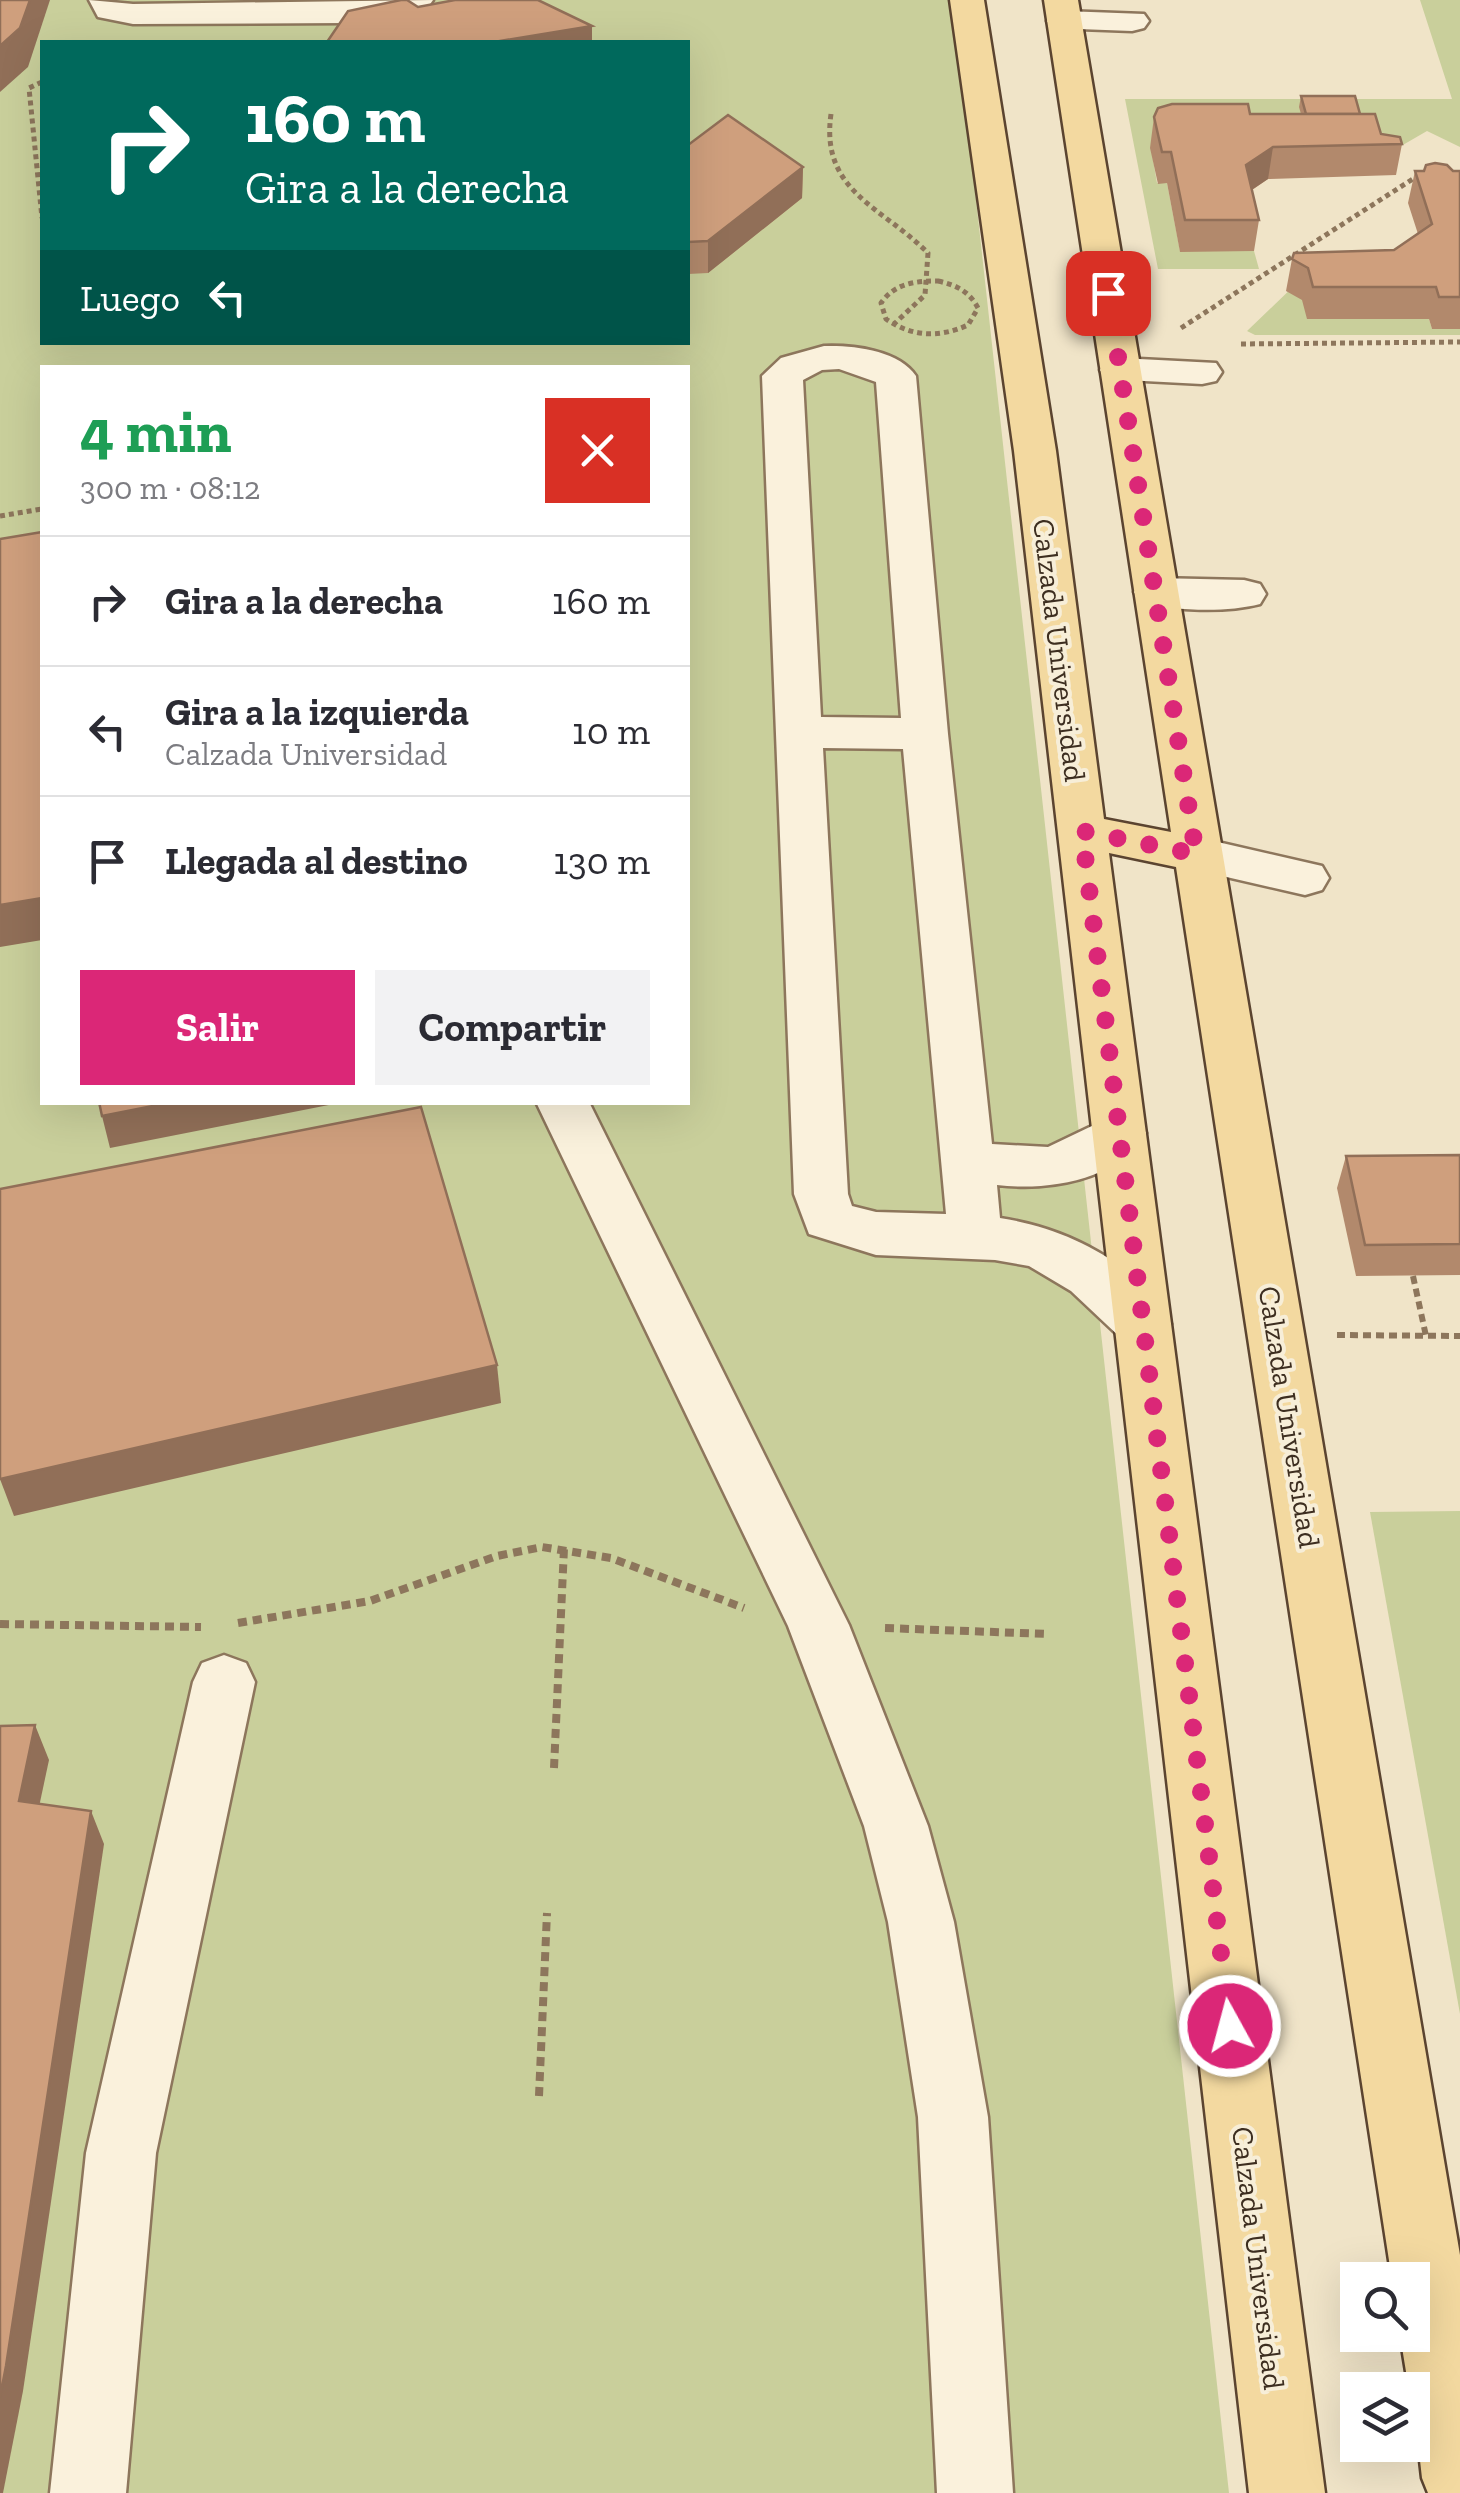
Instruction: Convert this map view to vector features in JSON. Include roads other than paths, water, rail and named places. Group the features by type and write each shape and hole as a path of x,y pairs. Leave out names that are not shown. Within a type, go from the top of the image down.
{"main road":[{"name":"Calzada Universidad","path":"967,0 1034,451 1287,2493"},
{"name":"Calzada Universidad","path":"1063,10 1196,854 1453,2387 1460,2478"},
{"path":"1082,831 1196,854"}],"lane":[{"path":"106,0 110,10 133,14 346,13 416,0"},
{"path":"1063,10 1132,21"},
{"path":"320,40 346,13"},
{"path":"975,1236 925,734 896,376 872,362 831,356 798,363 782,376 820,1194 828,1219 857,1233 975,1236 1030,1242 1073,1260 1143,1324"},
{"path":"1120,370 1202,372"},
{"path":"1156,592 1244,594"},
{"path":"796,732 925,734"},
{"path":"1196,854 1305,878"},
{"path":"563,1105 818,1625 896,1826 921,1922 954,2118 975,2493"},
{"path":"969,1161 1043,1171 1070,1164 1119,1133"},
{"path":"88,2493 122,2153 226,1644"}]}
